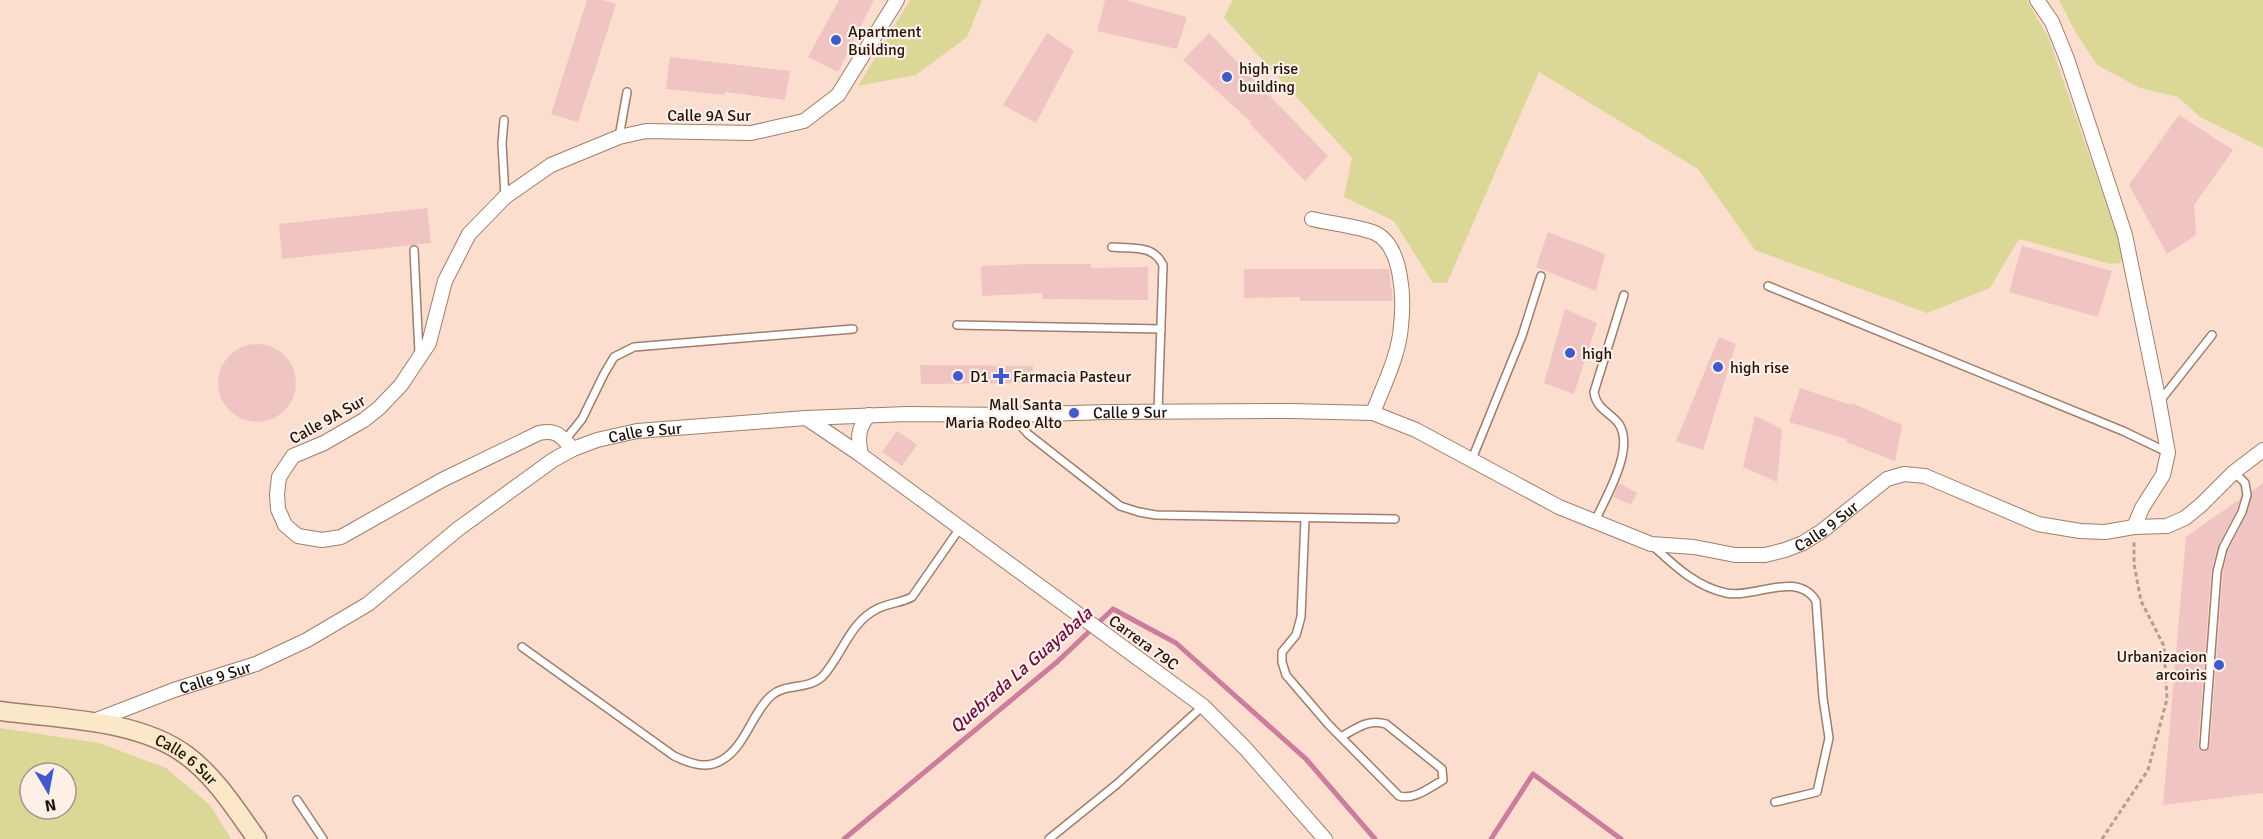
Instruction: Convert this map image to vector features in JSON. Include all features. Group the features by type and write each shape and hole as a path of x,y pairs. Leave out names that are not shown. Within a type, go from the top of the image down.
{"main road":[{"name":"Calle 9 Sur","path":"0,711 90,723"},
{"name":"Calle 6 Sur","path":"90,723 137,731 167,743 186,755 220,789 257,839"}],"street":[{"name":"Calle 9A Sur","path":"568,445 557,433 550,431 539,433 442,480 341,537 322,540 307,539 293,533 285,525 277,503 279,477 287,463 301,452 341,434 371,415 401,385 429,343 445,281 469,234 505,197 551,165 619,137 646,131 751,134 804,121 838,95 897,0"},
{"path":"2037,0 2052,22 2067,59 2126,235 2159,402 2168,453 2163,475 2142,508 2134,527"},
{"path":"1312,219 1376,233 1389,246 1398,261 1401,327 1394,356 1372,413"},
{"name":"Calle 9 Sur","path":"90,723 174,690 256,663 336,624 368,604 458,529 568,445 637,431 869,415 1291,411 1372,413 1416,430 1559,507 1651,544 1695,547 1735,555 1765,555 1803,543 1822,531 1887,478 1904,474 1925,476 2038,524 2080,531 2105,532 2134,527 2167,526 2185,518 2234,472 2263,450"},
{"path":"861,455 858,438 860,429 869,415"},
{"name":"Carrera 79C","path":"806,418 861,455 1203,706 1245,748 1325,839"}],"lane":[{"path":"619,137 627,92"},
{"path":"504,120 502,142 505,197"},
{"path":"1112,247 1151,250 1159,256 1163,265 1158,412"},
{"path":"414,250 420,358"},
{"path":"1472,459 1522,336 1541,276"},
{"path":"1768,286 2122,431 2168,453"},
{"path":"1595,521 1620,466 1625,442 1619,425 1595,401 1594,392 1624,295"},
{"path":"957,325 1161,329"},
{"path":"568,445 614,357 634,347 853,329"},
{"path":"2159,402 2212,335"},
{"path":"1012,415 1028,434 1120,506 1129,509 1156,515 1395,519"},
{"path":"2204,746 2217,572 2223,548 2242,512 2247,495 2245,483 2234,472"},
{"path":"1305,519 1301,617 1296,635 1282,652 1282,662 1287,675 1341,737 1399,796 1407,798 1415,796 1443,780 1442,769 1386,724 1365,723 1341,737"},
{"path":"522,647 674,756 693,764 710,765 723,760 772,695 782,689 814,682 823,676 848,637 861,622 877,609 903,602 912,597 960,528"},
{"path":"1651,544 1682,573 1710,588 1725,593 1742,594 1786,586 1799,586 1811,593 1816,601 1829,738 1816,792 1775,802"},
{"path":"1049,839 1117,784 1203,706"},
{"path":"297,800 323,839"}],"path":[{"path":"2102,839 2148,770 2167,699 2164,646 2141,601 2134,564 2134,527"}],"shaded area":[{"path":"910,0 982,0 967,37 916,75 858,86"},
{"path":"1232,0 2027,0 2049,39 2123,253 2121,263 2110,264 2019,239 1990,288 1927,313 1755,250 1698,169 1539,72 1447,283 1433,283 1394,221 1344,197 1352,158 1224,18"},
{"path":"2059,0 2263,0 2263,148 2200,117 2178,97 2140,88 2097,65 2076,33"},
{"path":"0,728 99,743 166,768 210,805 231,839 0,839"}],"building":[{"path":"587,0 603,0 616,4 578,122 551,114"},
{"name":"Apartment Building","path":"839,0 874,0 838,72 808,57"},
{"path":"1105,0 1125,0 1187,17 1177,49 1097,31"},
{"path":"1047,33 1074,51 1036,123 1003,105"},
{"path":"1209,33 1328,156 1305,181 1249,123 1251,122 1183,60"},
{"path":"670,57 790,71 785,100 725,92 725,95 666,89"},
{"path":"2179,115 2233,150 2194,205 2196,235 2167,254 2129,185"},
{"path":"427,208 431,243 282,259 279,224"},
{"path":"1548,232 1605,254 1596,291 1536,267"},
{"path":"2022,246 2112,271 2098,317 2009,292"},
{"path":"1091,264 1091,268 1148,267 1148,300 1042,299 1042,293 982,296 981,266"},
{"path":"1244,269 1389,269 1393,301 1300,301 1300,297 1244,298"},
{"name":"high","path":"1565,309 1597,323 1574,394 1544,383"},
{"path":"1719,337 1736,344 1703,450 1676,441"},
{"path":"257,344 272,347 285,355 293,368 296,383 293,398 285,411 272,419 257,422 242,419 229,411 221,398 218,383 221,368 229,355 242,347"},
{"path":"920,365 1033,366 1032,383 921,384"},
{"path":"1800,388 1851,405 1852,403 1902,425 1895,461 1846,442 1847,439 1789,422"},
{"path":"1755,416 1782,429 1777,482 1743,467"},
{"path":"897,431 917,445 902,466 882,452"},
{"path":"1619,483 1637,493 1631,505 1613,497"},
{"name":"Urbanizacion arcoiris","path":"2263,483 2263,793 2163,805 2186,537 2240,499 2237,510 2218,546 2211,572 2198,746 2204,752 2210,746 2223,573 2228,550 2247,514 2252,491"}],"waterway":[{"name":"Quebrada La Guayabala","path":"844,839 1057,662 1113,609 1176,643 1306,759 1375,839"},
{"name":"Quebrada La Guayabala","path":"1491,839 1533,774 1621,839"}],"place":[{"name":"Apartment Building","path":"836,40"},
{"name":"high rise building","path":"1227,77"},
{"name":"high","path":"1570,353"},
{"name":"high rise","path":"1718,367"},
{"name":"D1","path":"958,376"},
{"name":"Farmacia Pasteur","path":"1001,376"},
{"name":"Mall Santa Maria Rodeo Alto","path":"1074,413"},
{"name":"Urbanizacion arcoiris","path":"2219,665"}]}
